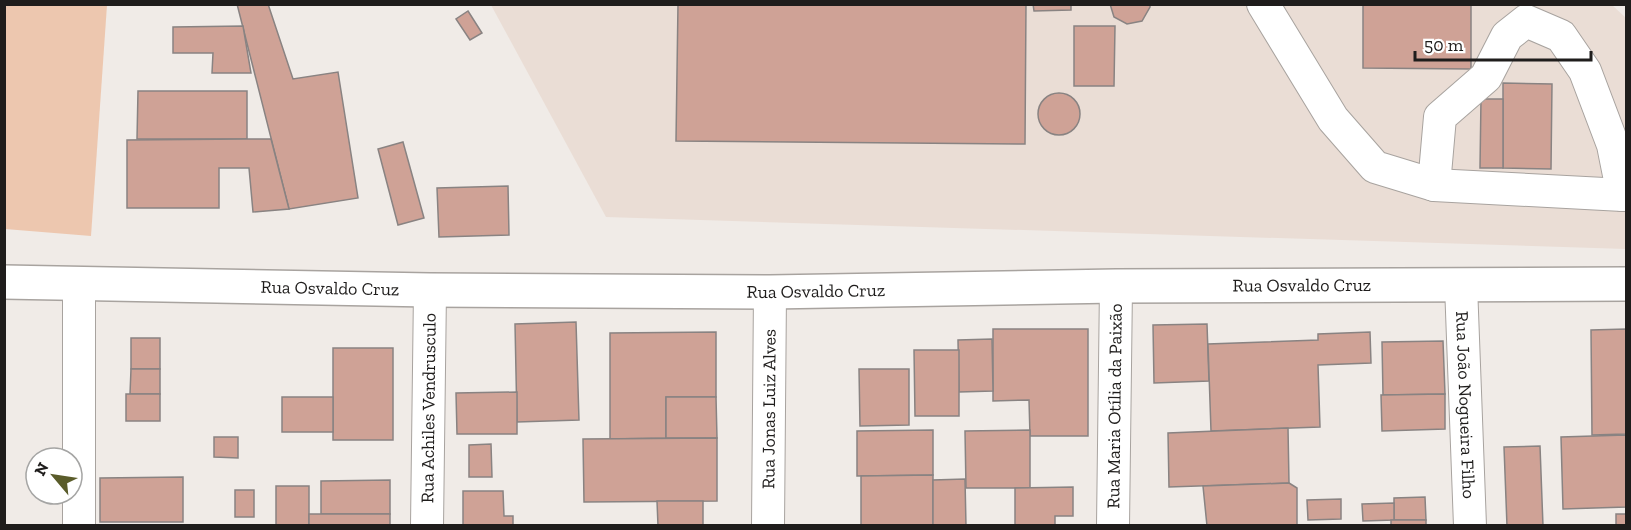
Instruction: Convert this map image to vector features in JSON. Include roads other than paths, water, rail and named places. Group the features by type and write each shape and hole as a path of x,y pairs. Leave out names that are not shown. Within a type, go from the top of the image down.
{"highway":[{"name":"Rua Osvaldo Cruz","path":"4,282 430,290 770,292 1116,286 1626,284"}],"street":[{"path":"1263,4 1333,119 1375,167 1434,185 1625,195 1613,145 1586,71 1561,36 1526,21 1507,36 1486,77 1440,117 1434,185"},
{"path":"1282,37 1285,4"},
{"path":"79,283 79,525"},
{"name":"Rua João Nogueira Filho","path":"1461,285 1470,525"},
{"name":"Rua Maria Otília da Paixão","path":"1113,525 1116,286"},
{"name":"Rua Achiles Vendrusculo","path":"427,525 430,290"},
{"name":"Rua Jonas Luiz Alves","path":"768,525 770,292"}]}
